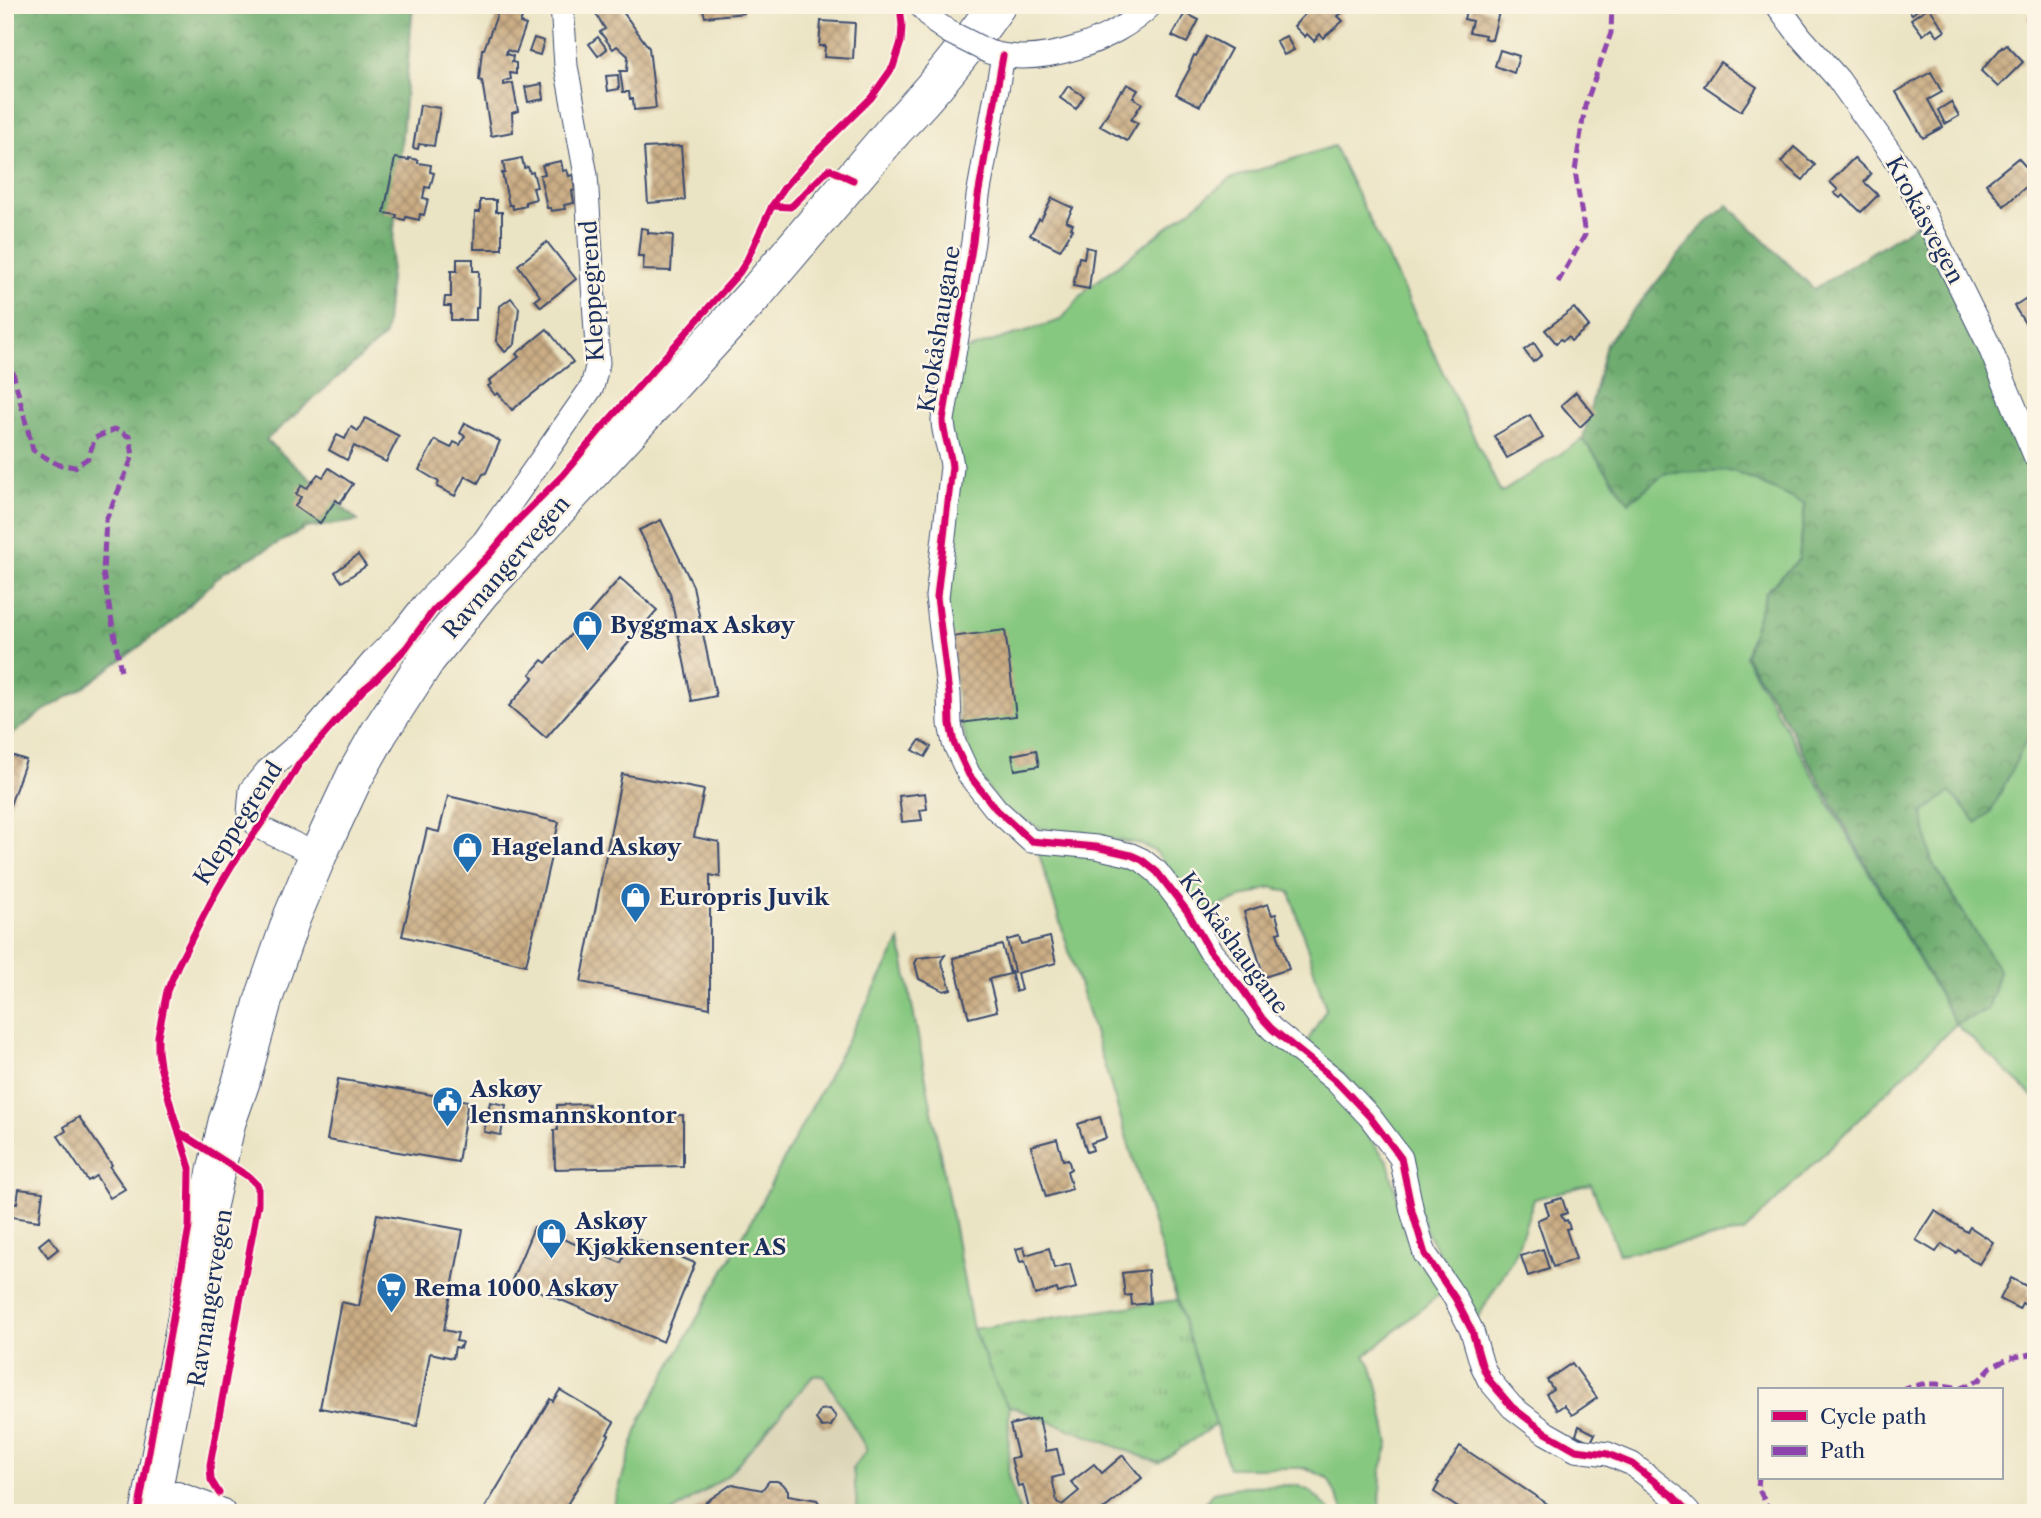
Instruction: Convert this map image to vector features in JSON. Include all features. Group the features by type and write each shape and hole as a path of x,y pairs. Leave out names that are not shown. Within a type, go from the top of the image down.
{"main road":[{"name":"Ravnangervegen","path":"895,128 973,5"},
{"name":"Ravnangervegen","path":"161,1508 213,1181 227,1122 264,998 292,917 355,776 379,733 445,636 508,561 764,285 895,128 946,73 997,5"}],"street":[{"name":"Kleppegrend","path":"318,855 258,827 249,813 251,790 267,771 310,734 424,604 484,541 592,387 596,376 598,363 586,175 566,66 562,5"},
{"path":"920,5 936,23 949,32 996,54 1049,55 1078,47 1117,31 1151,5"},
{"name":"Krokåsvegen","path":"1777,5 1838,79 1902,169 1987,341 2036,458"},
{"name":"Krokåshaugane","path":"996,54 973,242 943,420 952,467 937,597 950,724 960,758 989,802 1031,841 1131,855 1157,872 1187,911 1210,951 1272,1029 1335,1080 1397,1150 1425,1254 1455,1298 1472,1331 1489,1380 1512,1407 1546,1433 1576,1450 1608,1454 1632,1464 1673,1496 1689,1513"},
{"path":"161,1508 220,1513"}],"shaded area":[{"path":"824,1375 867,1450 853,1468 858,1513 671,1513 727,1476 813,1376"},
{"path":"1009,1406 1159,1463 1105,1513 1020,1513 1008,1477"}],"green space":[{"path":"5,5 413,5 385,336 266,440 358,521 306,528 224,572 166,627 83,688 40,713 5,740"},
{"path":"1334,146 1501,493 1583,439 1629,501 1666,473 1734,471 1805,504 1799,559 1766,592 1745,657 1956,1024 1744,1232 1619,1254 1591,1184 1534,1199 1516,1253 1477,1319 1426,1231 1397,1137 1384,1115 1364,1093 1307,1042 1326,1009 1290,892 1271,887 1203,912 1156,852 1140,844 1039,828 1002,808 974,768 961,723 942,569 949,422 959,352 1061,320 1087,289 1230,179"},
{"path":"1728,205 1814,289 1920,222 2036,463 2036,731 2026,741 1992,810 1977,823 1950,792 1923,813 1931,860 1999,971 1988,1010 1956,1024 1779,709 1745,656 1766,592 1799,559 1805,504 1734,471 1666,473 1629,502 1583,439 1606,344 1702,227"},
{"path":"2036,731 2036,1099 1956,1024 1999,971 1931,860 1923,812 1950,791 1977,822 2026,741"},
{"path":"1038,851 1098,852 1141,864 1321,1074 1388,1162 1407,1237 1443,1291 1365,1356 1371,1364 1379,1392 1389,1444 1381,1469 1380,1513 1345,1513 1328,1478 1305,1468 1229,1468"},
{"path":"900,941 973,1329 1000,1393 1009,1406 1008,1477 1020,1513 858,1513 853,1468 867,1450 824,1375 813,1376 727,1476 671,1513 611,1513 641,1419 748,1227"},
{"path":"1177,1300 1216,1424 1159,1463 1009,1406 1000,1393 973,1329"},
{"path":"1296,1485 1310,1491 1331,1513 1198,1513 1213,1492 1245,1486"}],"building":[{"path":"605,5 617,5 649,48 656,108 634,110 629,92 623,92 620,71 627,71 628,56 617,46 613,49 600,32 605,29 595,12"},
{"path":"702,5 743,5 744,13 705,17"},
{"path":"1313,5 1335,5 1342,13 1338,16 1343,21 1323,38 1320,34 1314,41 1307,34 1305,37 1294,26"},
{"path":"1905,5 1924,5 1912,14"},
{"path":"1472,6 1499,12 1492,40 1484,38 1485,35 1469,32 1472,21 1464,19 1466,12 1471,13"},
{"path":"500,7 523,16 520,23 526,25 516,53 507,50 506,54 513,56 512,62 516,63 516,74 510,73 511,79 504,81 504,85 513,83 518,111 512,113 513,132 491,136 482,81 479,80 482,49"},
{"path":"1929,7 1945,31 1938,36 1932,28 1923,35 1911,19"},
{"path":"2036,8 2036,26 2027,18"},
{"path":"1185,13 1199,20 1187,43 1172,36"},
{"path":"821,21 855,23 853,59 824,57 825,46 819,46"},
{"path":"1207,36 1231,49 1200,106 1176,94 1194,55 1196,56"},
{"path":"1286,36 1294,50 1284,55 1276,41"},
{"path":"598,37 607,49 598,56 589,44"},
{"path":"534,38 544,41 540,55 529,52"},
{"path":"2007,45 2023,62 1998,87 1981,71 2002,47"},
{"path":"1500,50 1519,56 1514,73 1495,66"},
{"path":"1720,62 1757,87 1741,111 1704,86"},
{"path":"1931,72 1942,92 1928,100 1943,127 1923,138 1896,92"},
{"path":"618,75 619,89 608,91 606,76"},
{"path":"542,84 544,99 528,102 525,87"},
{"path":"1127,84 1138,90 1133,98 1142,103 1131,120 1138,123 1127,141 1100,126"},
{"path":"1068,86 1084,96 1076,109 1060,98"},
{"path":"1951,102 1959,116 1945,124 1938,110"},
{"path":"420,105 440,108 434,146 419,144 418,149 413,148"},
{"path":"681,146 685,200 648,203 644,148"},
{"path":"1794,147 1815,165 1803,180 1781,162"},
{"path":"395,158 409,158 431,165 430,172 434,173 430,188 425,187 423,198 428,199 424,215 420,214 419,220 406,217 405,220 396,218 397,215 384,213"},
{"path":"522,158 524,168 528,167 530,173 533,172 537,187 533,188 536,199 525,202 526,206 513,209 512,205 509,205 502,173 505,173 503,162"},
{"path":"1854,158 1871,174 1864,182 1878,195 1861,212 1843,195 1840,198 1834,193 1838,190 1830,182"},
{"path":"2018,158 2036,178 2004,206 1986,184"},
{"path":"561,161 563,171 567,170 569,176 573,175 574,203 564,205 565,209 551,211 547,208 540,175 545,174 542,165"},
{"path":"1052,198 1073,208 1066,221 1073,224 1073,229 1060,250 1030,235"},
{"path":"480,200 496,200 496,212 502,212 502,249 474,249 475,212 480,212"},
{"path":"641,228 648,229 648,233 673,235 671,271 643,270 644,256 638,256"},
{"path":"547,242 576,279 541,307 535,300 540,296 518,265"},
{"path":"1086,247 1094,249 1089,289 1073,286 1079,257 1084,258"},
{"path":"457,259 473,259 473,271 479,271 476,320 451,320 451,306 444,306 445,297 451,297 451,271 457,271"},
{"path":"2036,292 2036,332 2032,334 2014,306"},
{"path":"511,298 519,308 515,344 505,352 496,341 500,306"},
{"path":"1574,308 1589,326 1571,341 1568,337 1556,343 1545,330"},
{"path":"547,329 573,362 512,410 498,393 495,395 488,386 491,384 489,381 519,357 516,354"},
{"path":"1534,343 1542,355 1533,362 1524,350"},
{"path":"1576,392 1594,414 1580,427 1561,405"},
{"path":"1530,415 1543,438 1507,458 1494,436"},
{"path":"365,418 399,436 386,462 354,446 347,460 329,450 337,435 345,439 351,427 358,431"},
{"path":"465,423 500,441 486,473 478,483 465,476 455,496 437,487 439,482 419,470 435,440 451,448 454,442 460,445 465,436 460,433"},
{"path":"329,468 353,484 340,503 336,500 320,523 295,506 301,497 296,494 302,485 307,488 318,474 323,477"},
{"path":"661,520 693,586 716,696 692,701 670,593 639,530"},
{"path":"358,555 366,566 342,582 335,572"},
{"path":"620,578 657,610 546,738 509,706 534,677 530,674 542,660 546,663"},
{"path":"1005,630 1016,716 961,723 950,637"},
{"path":"920,740 931,747 925,757 913,750"},
{"path":"1036,750 1039,766 1015,770 1012,755"},
{"path":"5,753 26,760 9,808 5,807"},
{"path":"622,774 704,790 694,837 719,842 720,877 710,875 710,1008 581,982"},
{"path":"925,793 927,809 920,810 922,820 902,822 899,796"},
{"path":"448,796 559,822 526,965 402,936 427,829 439,832"},
{"path":"1268,904 1272,915 1276,914 1281,932 1277,933 1289,969 1264,977 1244,912"},
{"path":"1019,937 1021,944 1050,937 1056,963 1017,973 1021,990 1016,992 1007,940"},
{"path":"1002,945 1010,974 989,979 997,1011 969,1018 953,958"},
{"path":"945,955 941,961 951,989 944,991 919,979 915,963 918,958"},
{"path":"338,1079 468,1101 458,1162 327,1140"},
{"path":"490,1102 506,1105 501,1135 484,1132"},
{"path":"589,1104 590,1117 683,1115 683,1166 555,1169 554,1130 558,1130 557,1105"},
{"path":"79,1117 125,1189 110,1198 96,1176 88,1181 58,1136 66,1131 64,1127"},
{"path":"1100,1117 1106,1138 1091,1143 1093,1150 1087,1152 1078,1124"},
{"path":"1057,1139 1063,1160 1068,1159 1071,1169 1067,1171 1072,1189 1046,1197 1031,1146"},
{"path":"19,1189 43,1192 39,1221 5,1216 7,1202 17,1203"},
{"path":"1562,1198 1567,1213 1561,1215 1570,1228 1566,1229 1576,1259 1553,1267 1537,1220 1549,1215 1545,1203"},
{"path":"1935,1211 1967,1232 1970,1227 1993,1242 1979,1264 1958,1250 1956,1253 1942,1244 1936,1252 1916,1240"},
{"path":"377,1214 463,1230 444,1330 458,1333 456,1341 462,1342 460,1348 455,1347 453,1358 430,1353 417,1426 320,1408 341,1302 359,1306"},
{"path":"534,1227 621,1263 632,1237 695,1263 663,1342 512,1280"},
{"path":"49,1237 58,1249 48,1257 39,1245"},
{"path":"1024,1247 1026,1255 1049,1248 1054,1268 1070,1264 1076,1288 1058,1293 1057,1289 1035,1295 1025,1261 1020,1262 1016,1249"},
{"path":"1543,1249 1549,1269 1528,1276 1521,1256"},
{"path":"1148,1270 1150,1303 1132,1305 1131,1295 1125,1296 1122,1273"},
{"path":"2011,1278 2030,1288 2027,1294 2034,1298 2029,1307 2022,1303 2019,1309 2000,1299"},
{"path":"1572,1363 1597,1398 1572,1415 1564,1405 1557,1410 1546,1394 1553,1389 1547,1380"},
{"path":"560,1390 614,1422 607,1434 609,1435 562,1513 482,1513 550,1399 553,1401"},
{"path":"830,1409 836,1417 831,1426 822,1427 816,1419 820,1410"},
{"path":"1039,1418 1046,1451 1057,1449 1063,1475 1052,1478 1057,1502 1062,1505 1079,1491 1071,1482 1094,1464 1102,1473 1123,1455 1142,1478 1099,1513 1030,1513 1023,1485 1018,1486 1011,1458 1018,1457 1010,1425"},
{"path":"1579,1426 1595,1434 1591,1442 1576,1435"},
{"path":"1460,1446 1561,1513 1466,1513 1434,1492 1439,1483 1437,1482"},
{"path":"769,1481 783,1484 788,1495 817,1500 825,1513 690,1513 732,1484 762,1490"}],"marked path":[{"path":"1558,282 1585,235 1575,171 1585,106 1611,33 1612,5"},
{"path":"5,342 33,450 57,464 75,467 88,458 95,438 115,429 130,437 133,456 106,520 103,573 121,671"},
{"path":"1961,1388 1979,1380 1991,1367 2010,1358 2036,1353"},
{"path":"1908,1388 1922,1384 1961,1388"},
{"path":"1759,1480 1758,1488 1771,1513"}],"cycle path":[{"path":"138,1513 189,1227 190,1168 158,1051 158,1036 167,991 178,965 232,865 275,804 299,764 364,689 406,648 433,611 563,475 739,273 772,206 784,188 812,156 871,98 893,67 901,42 900,5"},
{"path":"1003,56 943,420 952,467 937,597 950,724 954,743 969,775 996,809 1031,841 1096,847 1131,855 1157,872 1187,911 1210,951 1243,990 1262,1018 1335,1080 1370,1117 1401,1158 1412,1211 1425,1254 1455,1298 1472,1331 1489,1380 1512,1407 1546,1433 1576,1450 1608,1454 1632,1464 1673,1496 1689,1513"},
{"path":"772,206 790,207 829,169 853,180"},
{"path":"179,1132 249,1177 258,1186 258,1204 210,1465 211,1480 219,1493"}],"place":[{"name":"Byggmax Askøy","path":"587,652"},
{"name":"Hageland Askøy","path":"468,874"},
{"name":"Europris Juvik","path":"636,924"},
{"name":"Askøy lensmannskontor","path":"447,1129"},
{"name":"Askøy Kjøkkensenter AS","path":"552,1261"},
{"name":"Rema 1000 Askøy","path":"391,1315"}]}
